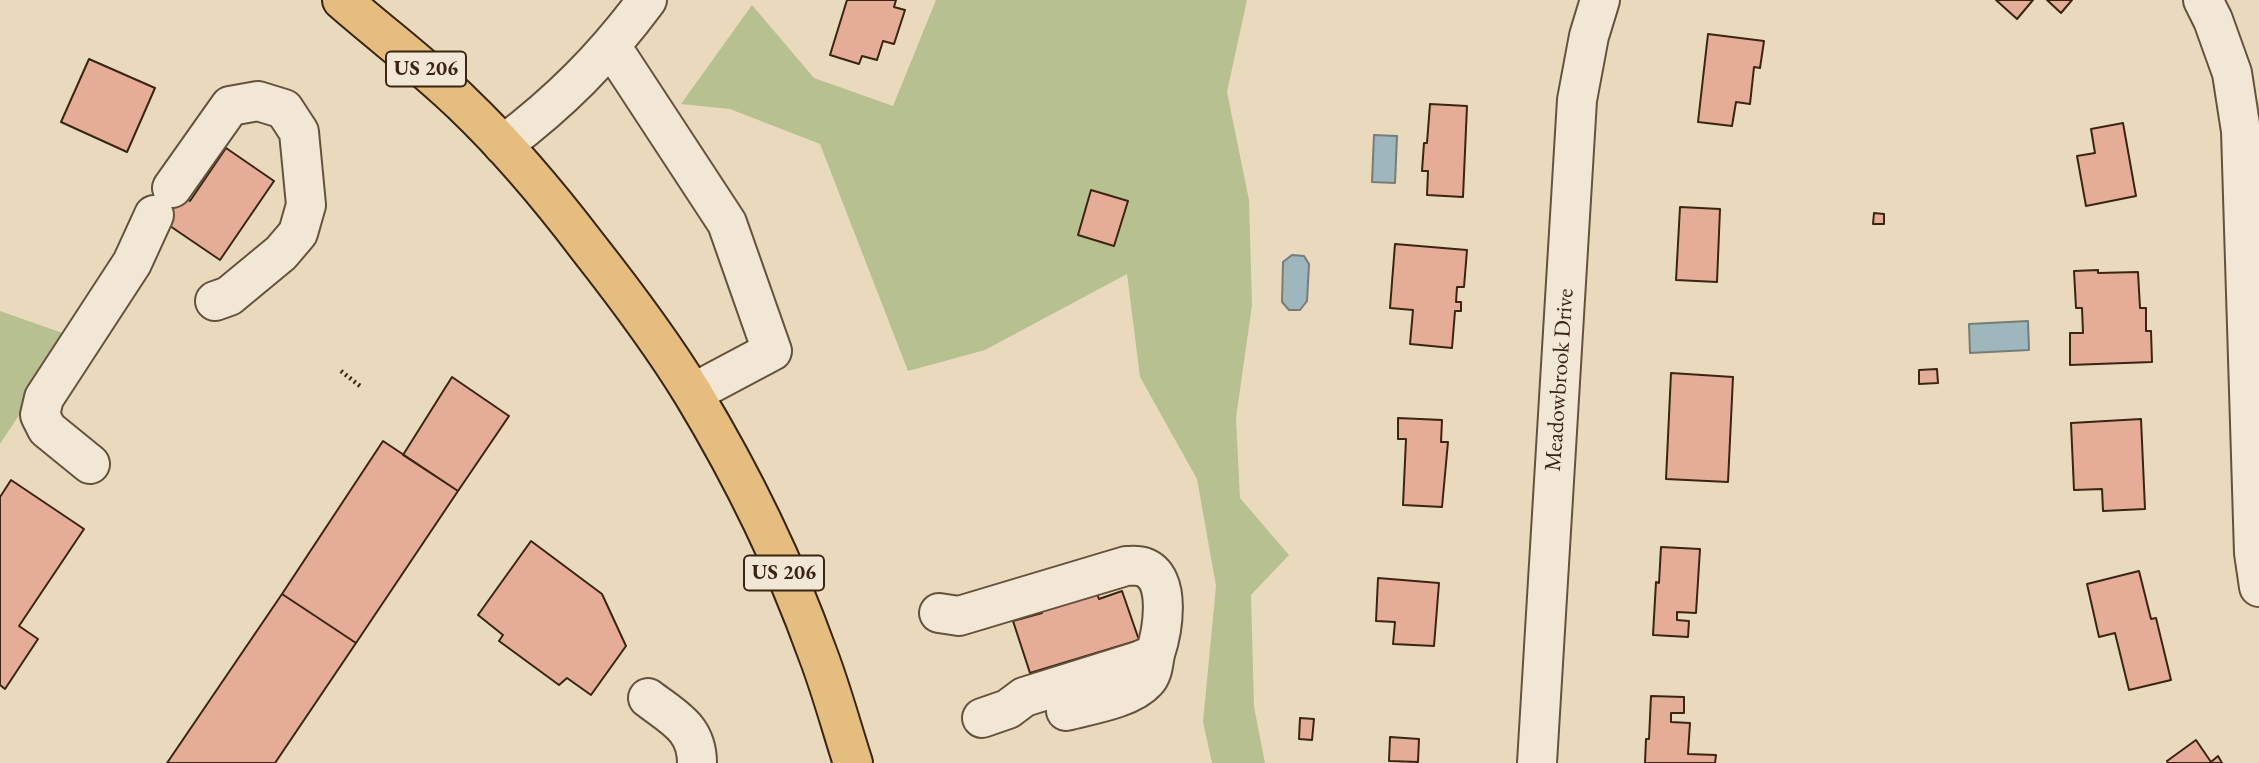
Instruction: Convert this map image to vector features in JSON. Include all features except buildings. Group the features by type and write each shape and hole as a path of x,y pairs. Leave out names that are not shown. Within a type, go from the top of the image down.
{"main road":[{"name":"US 206","path":"342,0 414,59 503,145 561,212 621,290 693,393 771,542 817,652 853,763"}],"street":[{"path":"503,145 586,75 647,0"},
{"name":"Meadowbrook Drive","path":"1537,763 1577,100 1589,36 1600,0"},
{"path":"2203,0 2232,73 2241,131 2254,553 2259,587"},
{"path":"611,46 727,223 772,351 693,393"},
{"path":"90,464 47,429 40,415 44,398 132,263 163,202 230,106 258,102 284,109 299,132 306,205 298,233 271,262 229,296 215,301"},
{"path":"939,613 959,616 1126,566 1143,567 1156,576 1163,599 1161,636 1155,654 1024,697 995,713"},
{"path":"648,698 692,734 697,750 697,763"}],"path":[{"path":"341,371 360,386"}],"green space":[{"path":"936,0 1247,0 1227,92 1249,200 1252,305 1236,418 1240,498 1289,555 1251,595 1254,707 1265,763 1212,763 1203,722 1216,586 1197,479 1140,377 1127,274 985,350 908,371 820,144 730,109 681,104 752,5 814,78 893,106"},
{"path":"0,311 71,336 0,444"}],"water":[{"path":"1374,135 1397,136 1395,183 1372,182"},
{"path":"1292,255 1304,256 1309,264 1307,301 1300,310 1289,310 1282,302 1283,262"},
{"path":"2028,321 2029,350 1970,353 1969,324"}]}
